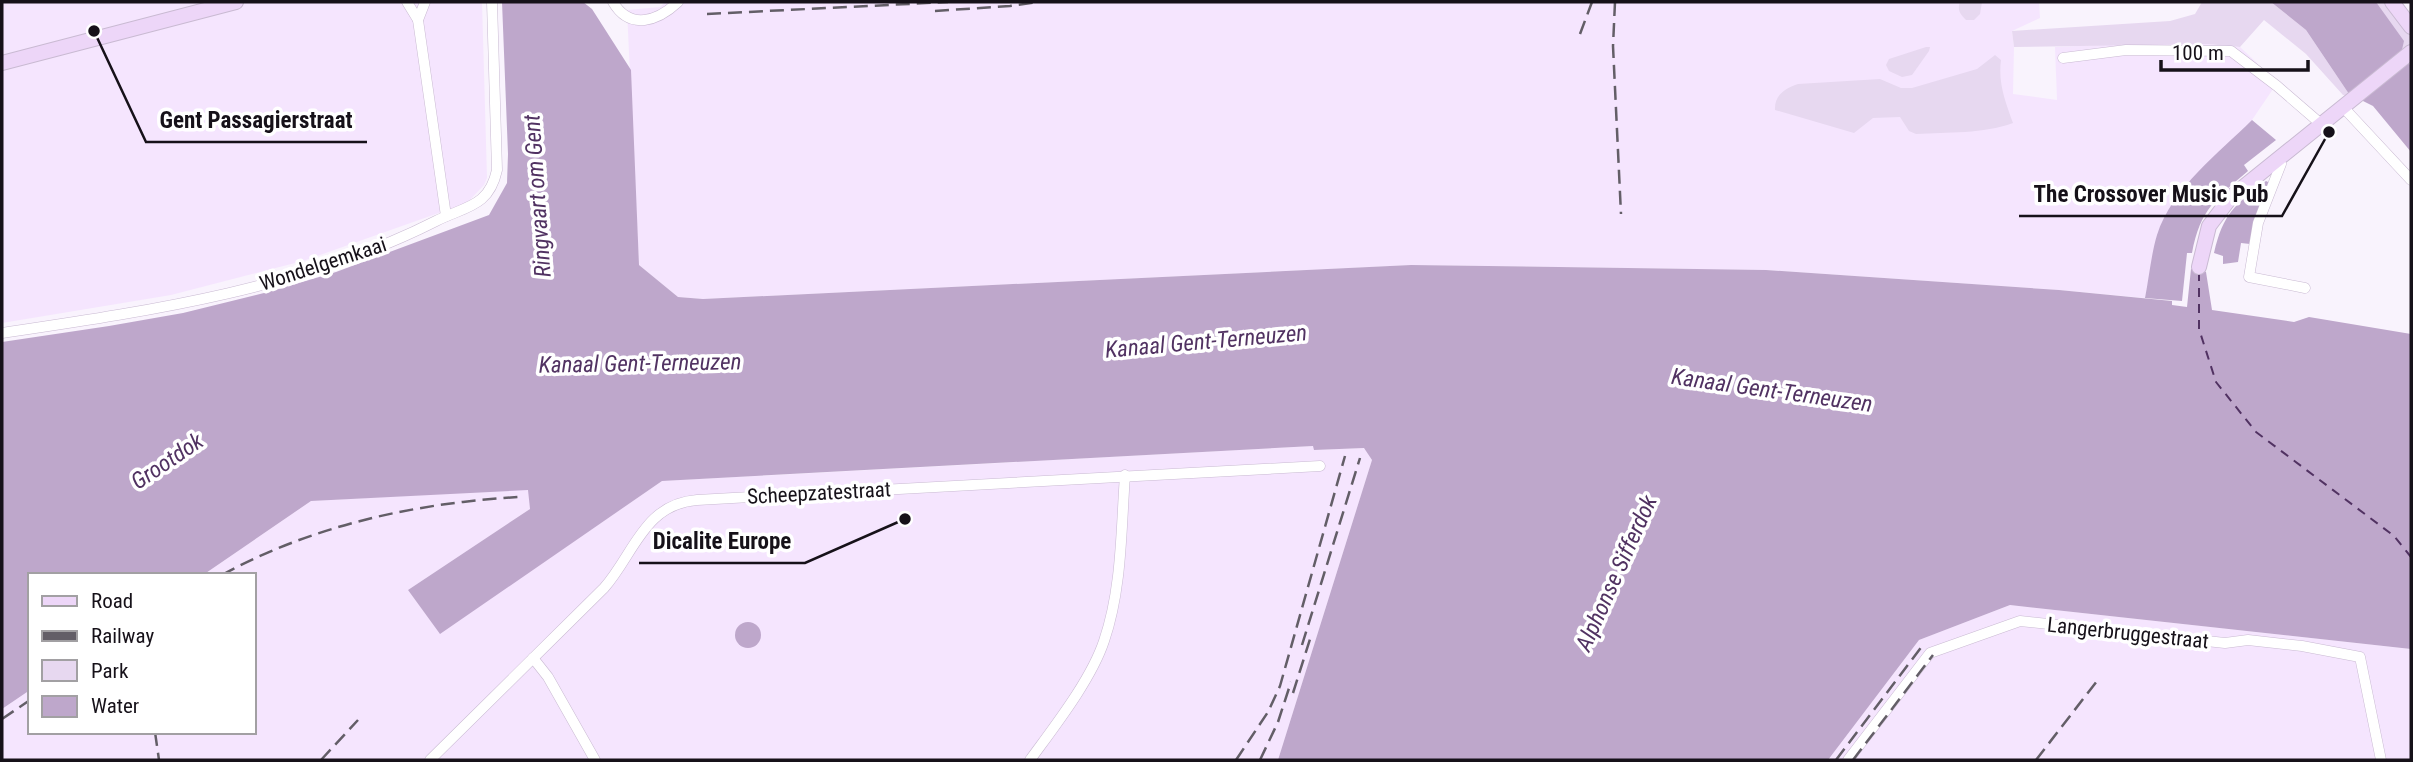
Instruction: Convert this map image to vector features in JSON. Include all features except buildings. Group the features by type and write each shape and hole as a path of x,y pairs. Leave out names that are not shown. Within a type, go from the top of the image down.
{"main road":[{"path":"2,63 236,2"},
{"path":"2392,2 2411,27"},
{"path":"2199,267 2209,226 2219,209 2408,55"}],"street":[{"path":"407,2 418,20 446,216"},
{"path":"418,20 425,2"},
{"name":"Wondelgemkaai","path":"2,333 142,312 209,298 302,273 383,246 474,205 494,186 497,170 492,2"},
{"path":"613,2 625,16 639,20 657,18 678,2"},
{"path":"2063,58 2126,50 2231,51 2321,124"},
{"path":"2343,107 2411,180"},
{"path":"2277,160 2281,164 2258,223 2249,278 2305,288"},
{"name":"Scheepzatestraat","path":"430,760 615,576 646,526 676,503 1125,475 1320,466"},
{"path":"1030,760 1078,691 1104,643 1116,593 1125,475"},
{"name":"Langerbruggestraat","path":"1848,760 1930,653 2020,621 2225,643 2248,640 2336,651 2360,657 2381,760"},
{"path":"533,658 548,677 595,760"}],"shaded area":[{"path":"2,2 482,2 487,178 467,203 303,261 171,295 2,323"},
{"path":"665,2 2039,2 2040,18 2012,31 2013,94 2057,100 2055,47 2125,44 2207,44 2240,47 2257,63 2273,89 2252,120 2196,176 2158,234 2145,298 1766,270 1411,265 703,299 678,297 639,265 627,10 660,7"},
{"path":"2252,120 2276,140 2244,165 2248,171 2218,197 2205,215 2192,253 2187,253 2182,301 2145,298 2157,235 2164,218 2198,172"},
{"path":"2266,181 2270,183 2250,244 2241,243 2238,262 2223,264 2223,256 2214,253 2226,219 2238,204"},
{"path":"1314,446 1314,450 1364,448 1372,460 1278,760 2,760 2,709 28,691 28,734 256,734 256,573 206,573 311,501 529,489 530,509 408,590 440,633 662,481"},
{"path":"2010,605 2411,649 2411,760 1828,760 1919,640"}],"green space":[{"path":"1960,2 1982,2 1980,14 1974,20 1966,20 1960,12"},
{"path":"2202,2 2271,2 2306,30 2348,96 2343,95 2306,54 2264,20 2240,47 2207,44 2014,47 2012,31 2170,21 2195,14"},
{"path":"2376,2 2384,2 2411,36 2411,66 2401,54"},
{"path":"1930,47 1929,51 1912,75 1902,77 1889,71 1886,65 1889,59"},
{"path":"1995,55 2001,60 2001,84 2013,123 2002,127 1916,134 1909,131 1900,117 1873,118 1854,133 1775,110 1776,100 1782,93 1798,84 1880,79 1901,88 1912,88 1977,69"}],"water":[{"path":"502,2 583,2 592,9 631,70 639,265 678,297 703,299 1411,265 1766,270 2059,290 2172,301 2172,305 2187,307 2191,269 2206,272 2212,310 2294,322 2309,317 2411,334 2411,649 2010,605 1919,640 1828,760 1278,760 1372,460 1364,448 1314,450 1313,446 662,481 440,634 408,590 530,509 528,490 311,501 206,573 28,573 28,691 2,709 2,342 183,313 336,272 489,215 507,183"},
{"path":"2271,2 2376,2 2404,41 2401,54 2411,66 2411,152 2373,106 2349,94 2306,30"},
{"path":"748,622 757,626 761,635 757,644 748,648 739,644 735,635 739,626"}],"ferry route":[{"path":"2199,272 2199,329 2216,382 2256,432 2394,536 2411,557"}],"railway":[{"path":"707,14 948,2"},
{"path":"935,11 1039,2"},
{"path":"1580,34 1592,2"},
{"path":"1615,2 1613,46 1621,214"},
{"path":"1236,760 1268,712 1280,686 1345,456"},
{"path":"1302,645 1360,458"},
{"path":"226,573 292,543 366,520 442,505 519,497"},
{"path":"1293,693 1311,636"},
{"path":"1836,760 1923,645"},
{"path":"1853,760 1933,655"},
{"path":"2036,760 2097,681"},
{"path":"1260,760 1278,722 1291,682"},
{"path":"2,719 28,701"},
{"path":"321,760 358,720"},
{"path":"155,734 159,760"}],"place":[{"name":"Gent Passagierstraat","path":"94,31"},
{"name":"The Crossover Music Pub","path":"2329,132"},
{"name":"Dicalite Europe","path":"905,519"}],"water label":[{"name":"Ringvaart om Gent","path":"537,196"},
{"name":"Kanaal Gent-Terneuzen","path":"1206,341"},
{"name":"Kanaal Gent-Terneuzen","path":"640,363"},
{"name":"Kanaal Gent-Terneuzen","path":"1772,390"},
{"name":"Grootdok","path":"167,461"},
{"name":"Alphonse Sifferdok","path":"1616,573"}]}
